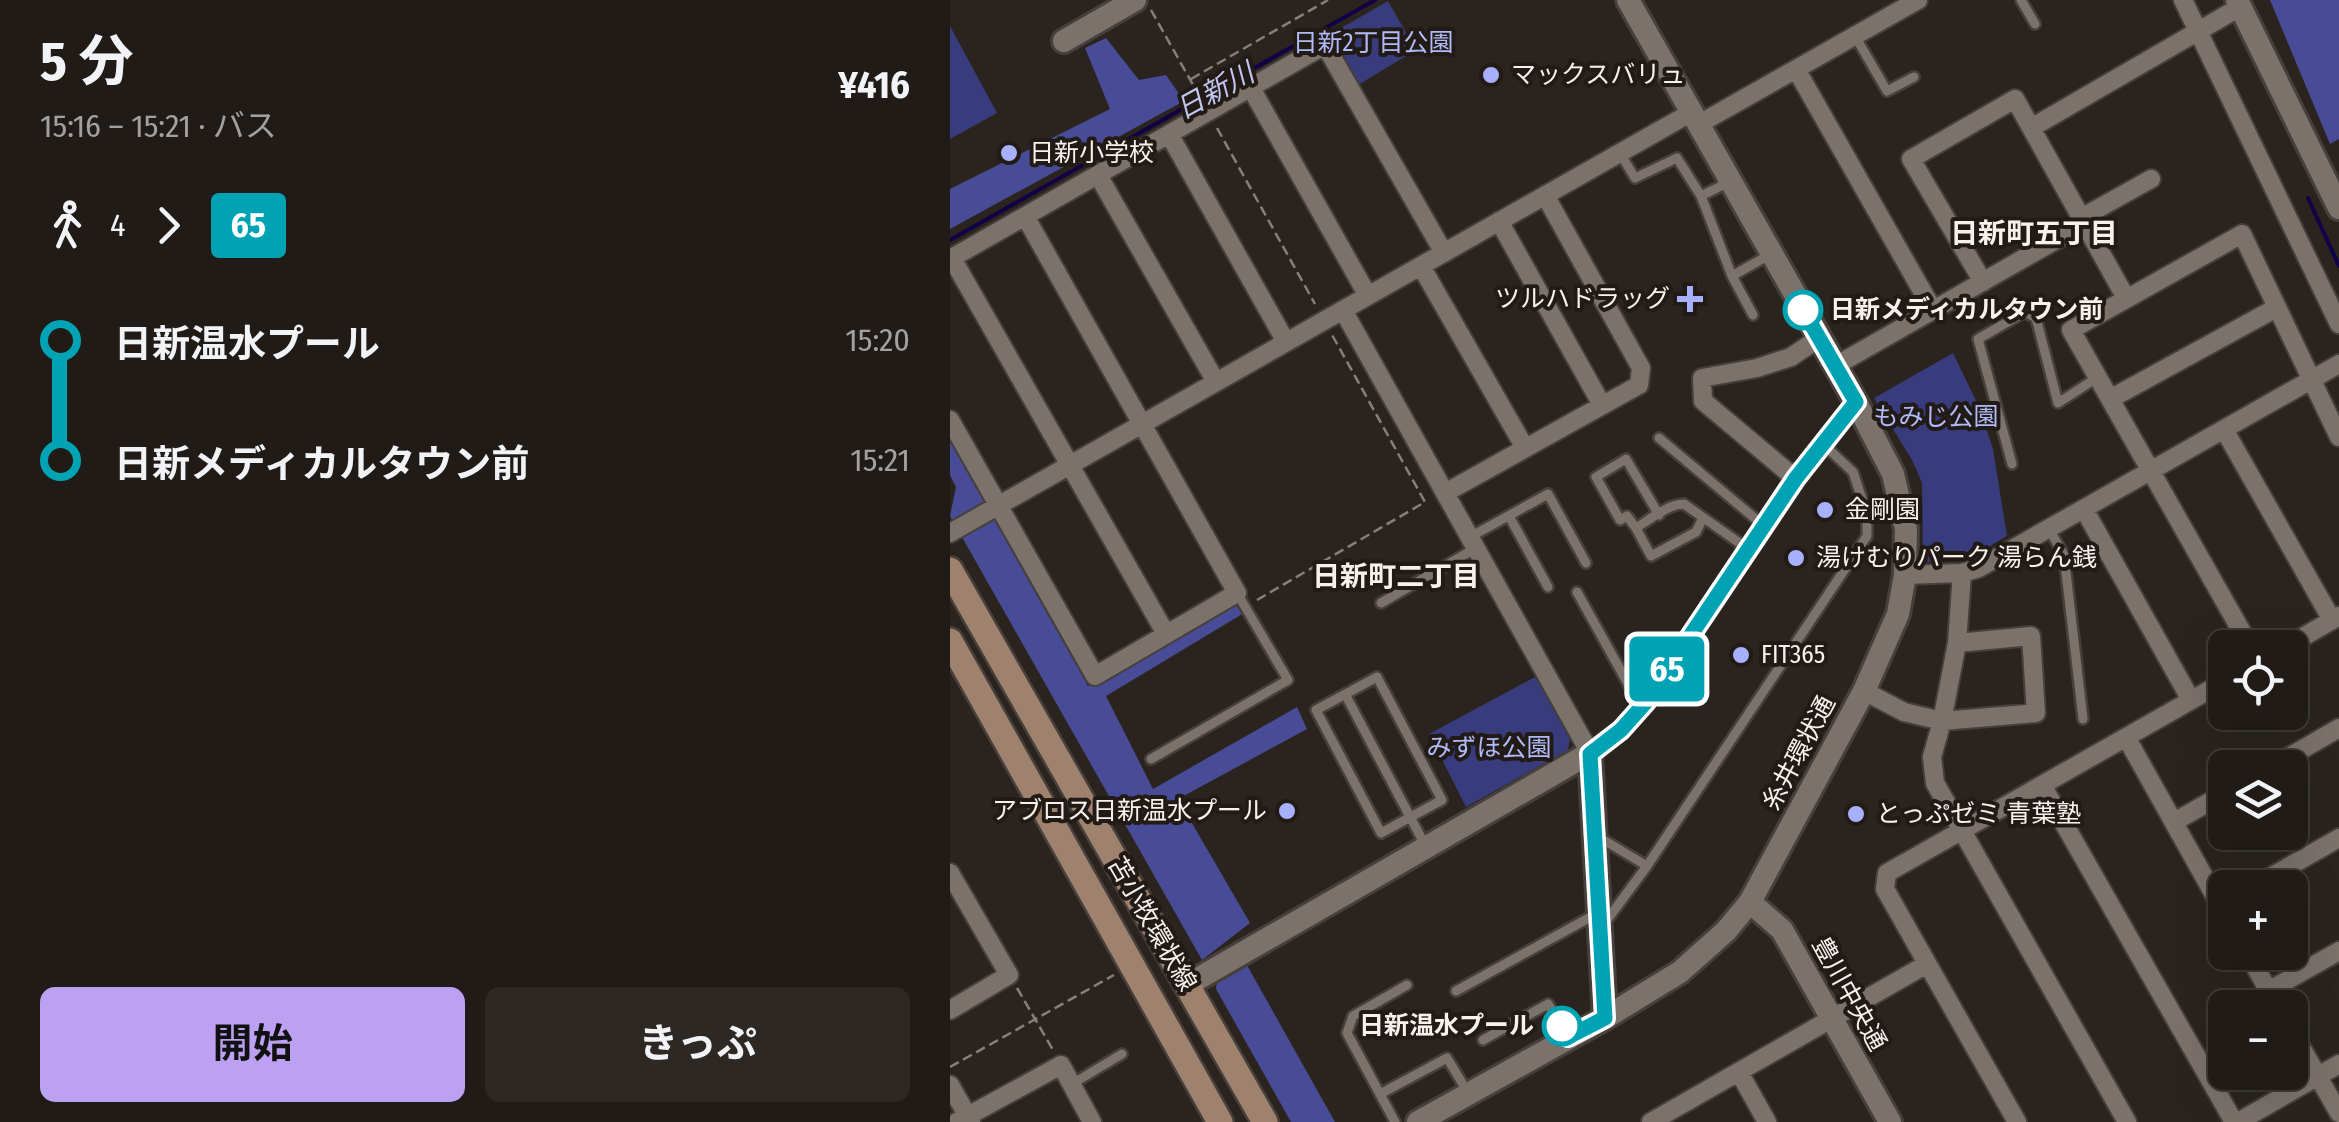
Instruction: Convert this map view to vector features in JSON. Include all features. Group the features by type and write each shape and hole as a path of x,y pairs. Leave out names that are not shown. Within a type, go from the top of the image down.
{"main road":[{"name":"苫小牧環状線","path":"950,570 1265,1122"},
{"name":"苫小牧環状線","path":"950,641 1220,1122"}],"street":[{"path":"1064,41 1136,0"},
{"name":"糸井環状通","path":"1418,1122 1680,972 1726,931 1750,902 1864,691 1898,614 1905,575 1906,529 1893,474 1628,0"},
{"path":"950,533 1620,152 1796,69 1918,0"},
{"path":"2183,0 2339,324"},
{"path":"2031,128 2198,33 2238,4 2338,202"},
{"path":"1166,634 951,259 1169,134 1206,107 1250,88 1325,45 1444,253"},
{"path":"1796,69 1933,310"},
{"path":"1250,88 1368,296"},
{"path":"1983,282 1911,159 2015,99 2126,298"},
{"path":"1169,134 1286,342"},
{"path":"1098,175 1216,382"},
{"path":"1836,366 2151,179"},
{"path":"1446,492 1639,385 1641,368 1546,195"},
{"path":"950,420 1095,676 1166,634 1241,600 1025,216"},
{"path":"1499,221 1602,405"},
{"path":"2242,630 2071,330 2242,234 2339,437"},
{"path":"1421,266 1525,448"},
{"path":"2110,399 2276,308"},
{"path":"1343,310 1590,754 1605,1018"},
{"path":"1796,478 1703,401 1702,378 1791,357 1818,338"},
{"path":"1905,575 1962,574 1979,568 2339,364"},
{"path":"1187,985 1590,754 1621,730 1641,707 1796,478 1856,402"},
{"path":"2225,431 2336,618 2308,634"},
{"path":"2084,508 2191,700"},
{"path":"1962,574 1957,643 1932,757 1935,784 2127,1122"},
{"path":"1864,691 1904,712 1942,721 2036,713 2030,636 1957,643"},
{"path":"2017,1122 1884,889 1886,873 2208,690"},
{"path":"2301,750 2339,728"},
{"path":"2126,737 2208,881"},
{"path":"2042,785 2236,1122 2339,1064"},
{"path":"2174,822 2208,803"},
{"path":"2283,870 2339,838"},
{"path":"950,873 1009,975 950,1010"},
{"name":"豊川中央通","path":"1750,902 1782,930 1890,1122"},
{"path":"2285,990 2339,951"},
{"path":"1651,1122 1928,964"},
{"path":"2308,1059 2339,1113"},
{"path":"950,1084 965,1120 1061,1065 1092,1122"},
{"path":"1739,1072 1767,1122"}],"lane":[{"path":"2020,0 2035,24"},
{"path":"1856,36 1887,91 1914,77"},
{"path":"1620,152 1635,178 1677,158 1701,196 1732,276 1753,315"},
{"path":"1701,196 1730,181"},
{"path":"1732,276 1771,253"},
{"path":"2012,464 1978,340 2025,312 2036,318 2058,402 2098,378"},
{"path":"1659,438 1764,526"},
{"path":"1456,992 1599,921 1646,866 1867,536 1867,514 1853,472 1823,444"},
{"path":"1659,515 1626,459 1596,477 1620,520 1628,516 1651,556 1696,532 1703,518"},
{"path":"1381,603 1548,494 1586,562"},
{"path":"1636,528 1676,504 1684,504 1748,550"},
{"path":"1509,516 1548,586"},
{"path":"2049,528 2064,555 2083,719"},
{"path":"1576,592 1641,707"},
{"path":"1150,759 1288,680 1241,600"},
{"path":"1377,677 1442,800 1410,817 1381,833 1316,710 1377,677"},
{"path":"1345,694 1426,848"},
{"path":"1594,834 1646,866"},
{"path":"1396,1122 1347,1032 1354,1016 1407,986"},
{"path":"1483,1040 1548,1004 1568,1037"},
{"path":"1072,1084 1122,1054"},
{"path":"1380,1094 1447,1058 1468,1094"}],"path":[{"path":"1145,0 1424,502 1241,600"},
{"path":"1190,79 1328,0"},
{"path":"950,1067 1115,974"},
{"path":"1009,975 1061,1065"}],"green space":[{"name":"日新2丁目公園","path":"1388,1 1416,50 1358,85 1329,35"},
{"path":"950,26 997,113 950,139"},
{"name":"もみじ公園","path":"1953,353 1979,407 1993,449 2007,536 1968,559 1928,562 1923,555 1922,483 1874,398"},
{"name":"みずほ公園","path":"1535,677 1570,739 1568,750 1466,807 1429,734"}],"shaded area":[{"path":"2270,0 2339,0 2339,139 2330,144"},
{"path":"1106,38 1139,80 1166,75 1184,101 950,229 950,189 1110,109 1085,48"},
{"path":"950,441 1088,686 1234,598 1244,613 1106,696 1153,789 1297,707 1307,729 1178,799 1250,923 1202,960 950,516 956,487 950,475"},
{"path":"1244,960 1335,1122 1291,1122 1216,989 1217,977"}],"waterway":[{"name":"日新川","path":"950,240 1375,0"},
{"path":"2308,198 2339,266"}],"bus line":[{"name":"65","path":"1562,1026 1568,1037 1605,1018 1590,754 1621,730 1646,702 1796,478 1856,402 1803,310"}],"place":[{"name":"マックスバリュ","path":"1491,75"},
{"name":"日新小学校","path":"1009,153"},
{"name":"ツルハドラッグ","path":"1690,299"},
{"name":"日新メディカルタウン前","path":"1803,310"},
{"name":"金剛園","path":"1825,510"},
{"name":"湯けむりパーク 湯らん銭","path":"1796,558"},
{"name":"FIT365","path":"1741,655"},
{"name":"アブロス日新温水プール","path":"1287,811"},
{"name":"とっぷゼミ 青葉塾","path":"1856,814"},
{"name":"日新温水プール","path":"1562,1026"}],"district":[{"name":"日新町五丁目","path":"2034,233"},
{"name":"日新町二丁目","path":"1396,576"}]}
